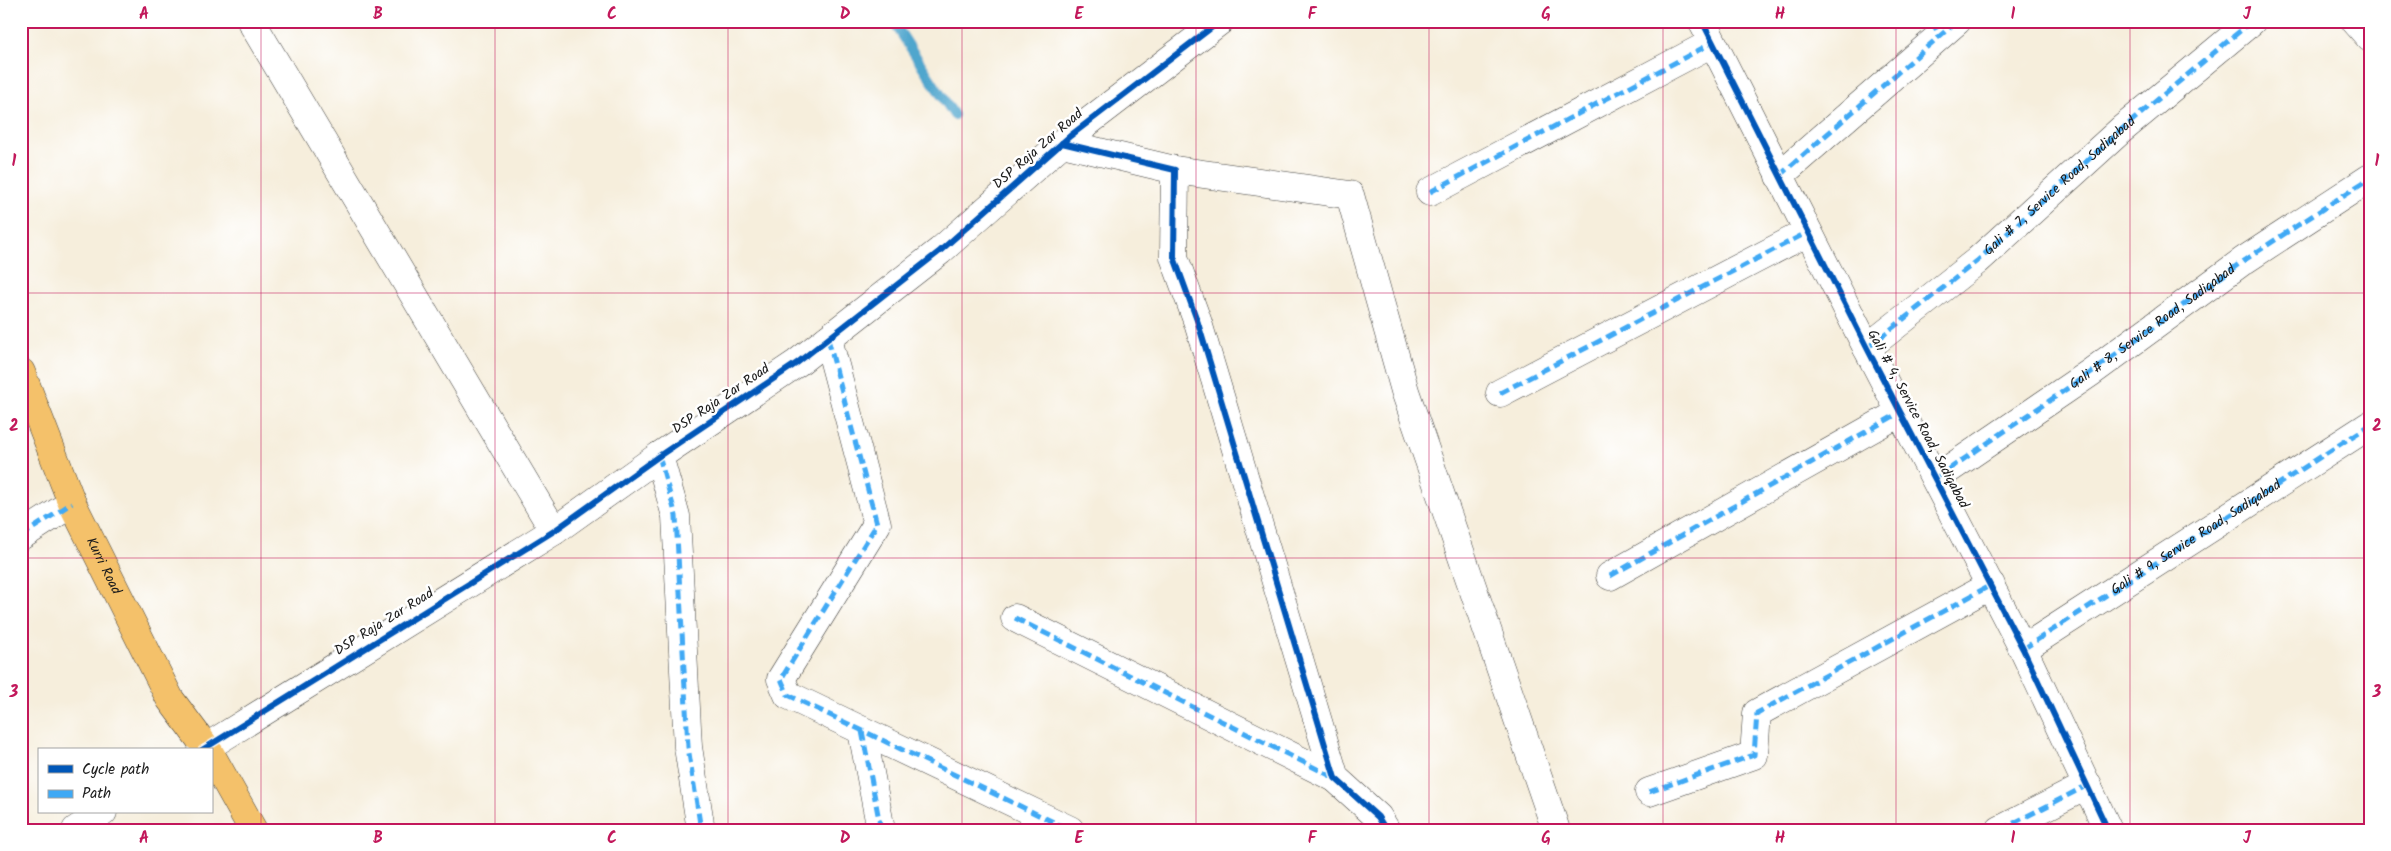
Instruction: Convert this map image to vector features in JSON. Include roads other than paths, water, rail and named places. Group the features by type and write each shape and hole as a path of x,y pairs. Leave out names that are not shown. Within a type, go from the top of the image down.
{"main road":[{"name":"Kurri Road","path":"21,372 72,502 170,699 206,748"},
{"name":"Kurri Road","path":"212,759 253,830"}],"street":[{"path":"251,21 554,531"},
{"name":"DSP Raja Zar Road","path":"210,748 554,531 659,456 797,363 940,251 1062,143 1220,21"},
{"name":"Gali # 7, Service Road, Sadiqabad","path":"1867,348 1977,261 2121,130 2252,21"},
{"path":"1779,176 1943,27"},
{"path":"1430,192 1707,32"},
{"name":"Gali # 4, Service Road, Sadiqabad","path":"1707,32 1867,348 1991,585 2108,830"},
{"path":"1062,143 1175,170 1350,195 1405,391 1556,830"},
{"path":"1175,170 1174,257 1198,323 1335,778"},
{"name":"Gali # 8, Service Road, Sadiqabad","path":"1936,478 2090,373 2243,262 2370,178"},
{"path":"1500,393 1808,232"},
{"path":"828,339 877,524 781,679 788,695 1070,830"},
{"path":"1610,576 1901,412"},
{"name":"Gali # 9, Service Road, Sadiqabad","path":"2023,649 2370,424"},
{"path":"659,456 676,516 688,747 701,830"},
{"path":"21,536 72,502"},
{"path":"1648,792 1754,755 1757,713 1991,585"},
{"path":"1015,618 1335,778 1378,817 1386,830"},
{"path":"862,731 881,830"},
{"path":"2000,830 2088,785"},
{"path":"76,830 100,814"}],"waterway":[{"path":"893,21 954,115"}]}
